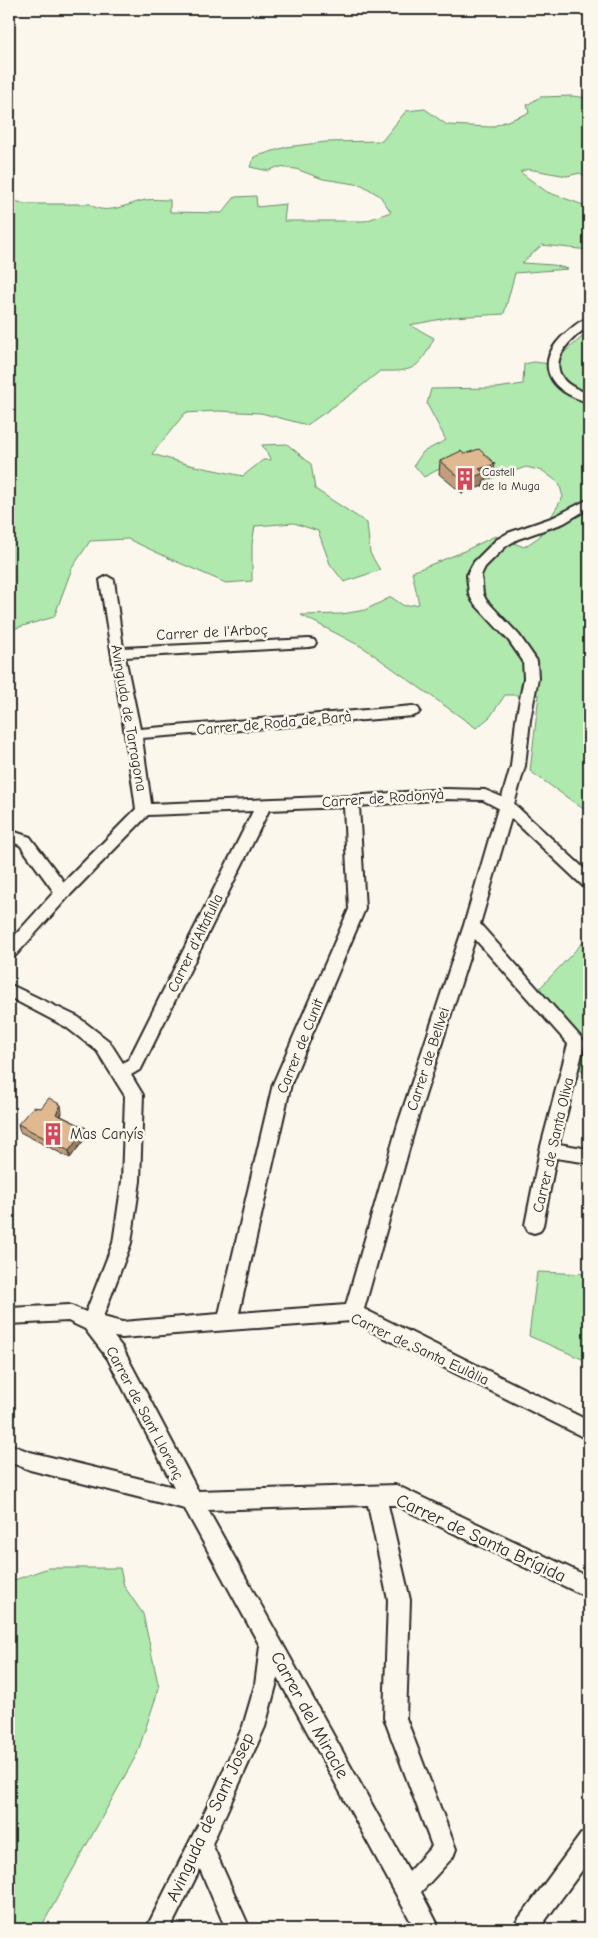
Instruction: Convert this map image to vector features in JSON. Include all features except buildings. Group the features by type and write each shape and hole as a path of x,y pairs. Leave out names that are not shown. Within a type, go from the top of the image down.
{"street":[{"path":"589,321 562,345 554,356 552,363 556,377 563,384 589,398"},
{"name":"Carrer de Bellvei","path":"353,1313 407,1124 472,926 518,766 523,720 531,678 530,661 514,638 480,602 476,594 474,575 479,565 500,543 513,536 559,520 589,503"},
{"name":"Avinguda de Tarragona","path":"9,952 62,892 144,810 134,734 117,653 107,580"},
{"name":"Carrer de l'Arboç","path":"117,653 309,644"},
{"name":"Carrer de Roda de Barà","path":"134,734 414,710"},
{"name":"Carrer de Rodonyà","path":"144,810 212,806 263,806 445,794 486,795 507,806 589,882"},
{"name":"Carrer de Cunit","path":"227,1322 282,1084 357,909 351,801"},
{"name":"Carrer d'Altafulla","path":"120,1073 135,1064 263,806"},
{"path":"9,835 25,841 62,892"},
{"name":"Carrer de Santa Oliva","path":"472,926 577,1042 549,1150 534,1225"},
{"path":"9,990 72,1022 103,1046 134,1095 131,1181 122,1243 92,1323"},
{"path":"549,1150 589,1156"},
{"name":"Carrer de Sant Llorenç","path":"9,1316 68,1313 92,1323 115,1353 192,1501"},
{"name":"Carrer de Santa Eulàlia","path":"92,1323 122,1330 353,1313 589,1431"},
{"path":"9,1453 30,1461 192,1501"},
{"name":"Carrer de Santa Brígida","path":"192,1501 396,1495 589,1588"},
{"path":"376,1496 398,1600 395,1718 445,1850 406,1890"},
{"name":"Carrer del Miracle","path":"192,1501 428,1929"},
{"name":"Avinguda de Sant Josep","path":"158,1929 219,1807 254,1727 266,1685 271,1646"},
{"path":"525,1929 589,1842"},
{"path":"200,1843 238,1929"}],"green space":[{"path":"572,96 589,98 589,127 587,131 589,134 589,178 580,173 567,176 528,169 520,172 547,192 589,207 589,250 542,245 522,263 553,265 568,269 515,273 504,314 452,317 410,325 434,338 424,356 414,367 401,371 380,371 307,425 261,413 217,411 185,413 152,454 190,465 243,476 263,460 271,460 262,445 287,444 311,464 315,489 367,523 370,553 380,570 344,582 330,564 318,531 294,523 255,526 252,544 252,581 226,583 128,539 90,541 72,568 54,617 9,630 9,199 25,204 90,204 96,208 103,209 117,208 146,200 170,200 170,212 222,213 235,197 256,196 257,207 286,204 284,221 365,221 391,212 380,196 362,185 323,179 296,169 277,167 269,171 250,167 254,157 286,147 326,142 382,141 406,111 425,109 447,125 491,127 529,113 527,105 540,97"},
{"path":"589,331 589,813 530,771 539,695 505,695 490,717 476,728 364,648 301,615 342,614 365,610 391,597 404,606 419,604 412,572 460,553 495,536 524,547 539,537 563,497 559,483 543,471 526,467 485,481 465,461 451,463 424,477 414,465 423,452 446,440 427,404 431,389 497,388 523,384 524,364 534,362 551,364"},
{"path":"589,936 589,1076 580,1069 584,1043 538,990"},
{"path":"537,1272 589,1274 589,1362 529,1336"},
{"path":"48,1568 120,1568 124,1586 143,1614 159,1688 137,1754 40,1929 9,1929 9,1582"}],"place":[{"name":"Castell de la Muga","path":"465,479"},
{"name":"Mas Canyís","path":"53,1134"}]}
